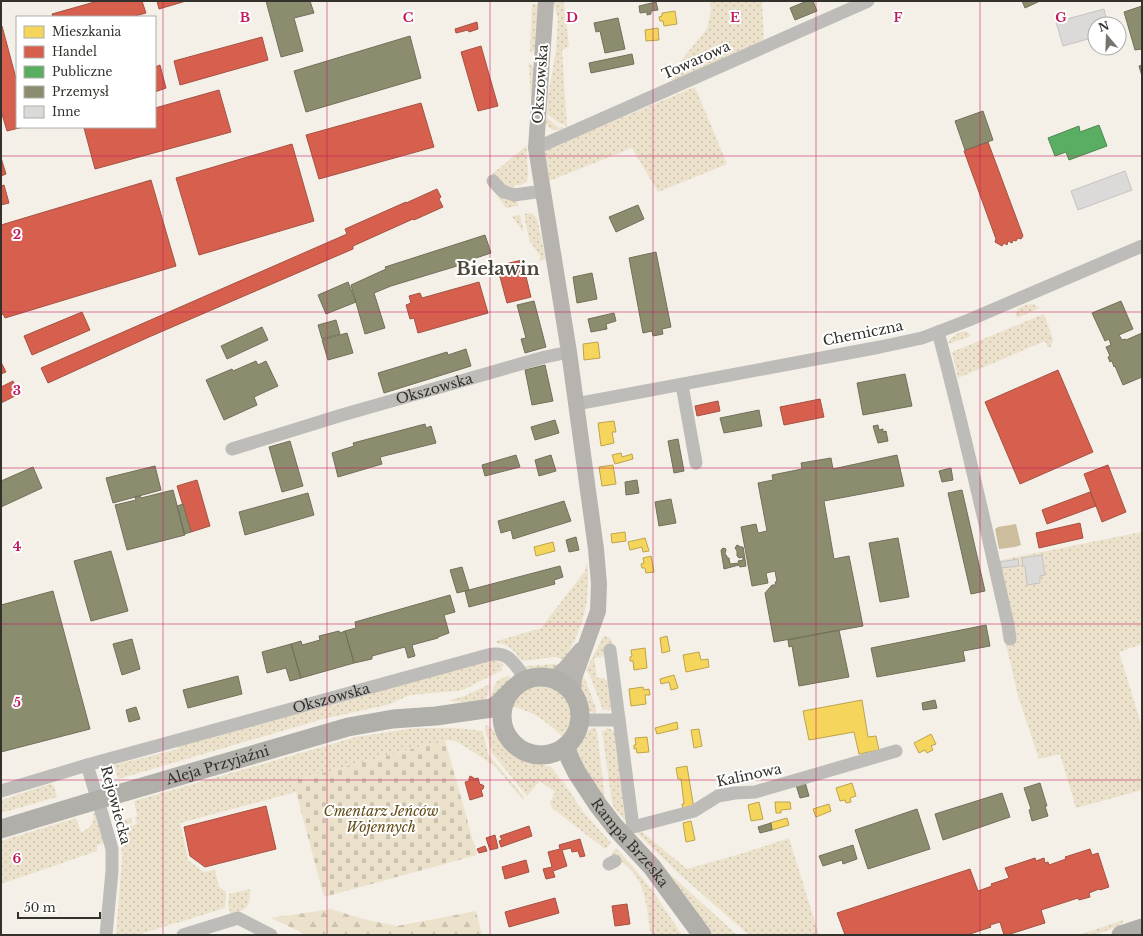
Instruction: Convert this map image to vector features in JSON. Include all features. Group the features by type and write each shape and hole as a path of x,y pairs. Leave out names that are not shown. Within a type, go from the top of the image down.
{"highway":[{"path":"540,676 554,678 564,684 572,692 579,705 580,720 576,734 567,745 556,752 544,755 522,751 513,744 506,735 501,721 502,707 516,680 540,676"},
{"name":"Aleja Przyjaźni","path":"1,829 348,727 393,719 436,716 492,708 498,704 516,680"},
{"name":"Aleja Przyjaźni","path":"436,716 492,723 499,727 506,735"},
{"name":"Rampa Brzeska","path":"567,745 567,751 577,773 598,805 615,827 652,867 702,935"},
{"name":"Rampa Brzeska","path":"544,755 554,761 558,766 593,817 659,895 686,935"},
{"path":"1121,935 1142,928"}],"main road":[{"name":"Okszowska","path":"546,1 536,148 569,352 595,542 599,584 598,611 574,678 572,692"},
{"name":"Okszowska","path":"554,678 586,644"}],"street":[{"name":"Towarowa","path":"536,148 868,1"},
{"path":"493,181 502,191 514,195 543,191"},
{"name":"Chemiczna","path":"576,404 682,385 915,339 938,332 1142,246"},
{"path":"938,332 968,449 1010,639"},
{"name":"Okszowska","path":"232,449 342,415 474,377 545,357 569,352"},
{"path":"682,385 696,463"},
{"path":"580,720 619,720 610,650"},
{"name":"Okszowska","path":"144,749 495,653 502,654 510,659 516,680"},
{"name":"Kalinowa","path":"619,720 633,827 694,811 718,796 755,792 896,751"},
{"name":"Rejowiecka","path":"106,935 112,871 112,849 86,765 144,749"},
{"path":"1,791 86,765"},
{"path":"183,935 238,918 272,935"}],"green space":[{"path":"554,1 564,1 569,46 562,50 567,127 547,114 548,96 556,50 558,19"},
{"path":"710,1 762,1 764,41 677,80 665,80 707,29 711,11"},
{"path":"532,4 538,4 536,47 530,53"},
{"path":"529,63 534,68 533,100 531,100"},
{"path":"695,87 727,164 658,192 632,148 549,181 542,154 549,148"},
{"path":"544,115 559,128 563,126 563,129 555,130 549,128 545,122"},
{"path":"527,145 527,181 521,185 514,185 514,188 508,188 491,175"},
{"path":"497,196 517,199 518,206 506,208"},
{"path":"530,213 537,219 546,259 539,261 540,256 529,240 524,214"},
{"path":"520,215 524,233 512,216"},
{"path":"1033,304 1040,308 1017,318 1016,313 1018,308"},
{"path":"1044,314 1053,339 1051,346 1048,348 1045,341 958,378 952,352"},
{"path":"964,331 968,332 971,336 948,344 950,339"},
{"path":"1142,532 1142,644 1119,652 1142,727 1142,790 1076,808 1060,754 1039,759 1018,696 987,562"},
{"path":"587,563 588,592 585,612 579,631 565,658 562,659 554,657 523,661 508,646 497,643 497,641 541,628 585,571"},
{"path":"604,635 611,639 612,644 605,646 605,654 602,657 594,658 597,678 604,678 609,682 611,709 608,712 607,709 603,710 590,676 586,670"},
{"path":"485,660 495,660 499,662 504,665 501,667 502,670 465,689 410,695 387,705 323,719 118,779 114,765 178,749 178,746 325,707"},
{"path":"556,664 560,666 553,672 529,673 523,668 526,666"},
{"path":"509,675 508,685 504,693 489,705 492,691 497,681"},
{"path":"580,676 585,679 596,708 596,714 586,708 583,703 579,687"},
{"path":"490,684 485,703 450,701 465,696"},
{"path":"546,686 562,695 571,707 573,723 566,740 535,715 512,706 522,693 535,687"},
{"path":"486,725 494,730 506,746 519,757 551,767 564,783 584,813 611,843 605,849 552,808 550,802 555,792 540,781 527,796 492,753 485,730"},
{"path":"595,727 597,731 605,799 575,754 581,737 587,731"},
{"path":"607,727 616,733 629,825 615,809 612,803 602,731 606,730"},
{"path":"415,728 457,728 483,731 488,754 524,797 524,801 495,766 455,741 445,740 293,781 296,792 180,823 188,860 204,872 215,870 219,887 226,892 225,908 137,935 116,935 122,851 116,830 137,824 134,801 356,737"},
{"name":"Cmentarz Jeńców Wojennych","path":"445,740 477,855 324,897 293,781"},
{"path":"50,784 54,786 57,797 1,813 1,800"},
{"path":"110,809 118,820 131,818 133,823 116,827"},
{"path":"97,812 106,843 97,845 97,851 1,884 1,841 76,818 81,832 91,825 93,814"},
{"path":"641,831 687,869 789,838 819,935 749,935 677,872 636,832"},
{"path":"616,848 652,890 682,935 653,935 650,931 643,890 630,869 611,854"},
{"path":"646,852 737,935 707,935"},
{"path":"250,889 247,906 241,911 231,914 228,906 229,894"},
{"path":"331,909 363,919 397,926 476,911 482,935 307,935 271,918"},
{"path":"1123,920 1120,926 1095,935 1078,935"}],"shaded area":[{"path":"1016,524 1021,545 999,549 995,529 998,527"}],"building: Mieszkania":[{"path":"675,11 677,24 664,26 663,21 660,21 659,17 662,16 662,13"},
{"path":"658,28 659,40 646,41 645,30"},
{"path":"598,342 600,358 584,360 583,344"},
{"path":"614,421 616,432 612,432 614,443 601,446 598,423"},
{"path":"621,453 622,457 632,454 633,459 615,464 612,455"},
{"path":"613,465 616,484 602,486 599,467"},
{"path":"625,532 626,541 612,543 611,534"},
{"path":"645,538 649,551 643,552 642,547 630,550 628,542"},
{"path":"553,542 555,551 536,556 534,547"},
{"path":"651,556 654,572 646,573 645,568 642,568 641,564 644,563 643,558"},
{"path":"667,636 670,651 662,653 660,638"},
{"path":"645,648 647,668 634,670 633,661 630,661 630,657 632,656 631,650"},
{"path":"699,652 701,660 708,659 709,667 686,672 683,655"},
{"path":"674,675 678,688 671,690 669,682 661,684 660,679"},
{"path":"643,687 644,690 649,689 650,695 645,695 646,704 631,706 629,689"},
{"path":"862,700 868,737 876,736 879,750 859,754 854,732 809,740 803,711"},
{"path":"677,722 678,729 657,734 655,728"},
{"path":"699,729 702,746 694,748 691,730"},
{"path":"931,734 936,744 931,746 933,750 927,753 925,750 919,753 914,743"},
{"path":"647,737 649,752 637,753 636,748 634,749 634,745 636,745 635,738"},
{"path":"687,766 694,809 683,810 682,804 684,804 681,779 678,779 676,768"},
{"path":"852,783 856,796 850,798 851,802 846,803 845,800 840,801 836,788"},
{"path":"759,802 763,819 751,821 748,805"},
{"path":"775,802 790,802 791,809 781,810 781,813 776,813"},
{"path":"829,804 831,811 816,817 813,809"},
{"path":"787,818 789,825 772,830 770,823"},
{"path":"691,821 695,840 686,842 683,823"}],"building: Handel":[{"path":"98,1 142,1 146,13 135,16 53,16 52,14"},
{"path":"157,1 186,1 159,9"},
{"path":"477,22 478,29 469,32 468,30 456,33 455,29"},
{"path":"2,26 16,78 16,128 19,128 7,131 1,111"},
{"path":"262,37 268,60 180,85 174,61"},
{"path":"481,46 498,106 478,111 461,52"},
{"path":"160,65 166,88 156,92 156,67"},
{"path":"219,90 231,132 95,169 84,128 156,128 156,108"},
{"path":"421,103 434,147 319,179 306,135"},
{"path":"988,142 1023,236 1021,239 1018,238 1016,241 1013,240 1012,243 1008,241 1007,245 1004,243 1002,246 995,242 996,239 964,151"},
{"path":"292,144 314,221 199,255 176,178"},
{"path":"1,158 6,174 1,176"},
{"path":"151,180 176,266 5,318 3,314 1,315 1,225"},
{"path":"4,185 9,203 1,205 1,186"},
{"path":"437,189 441,197 439,199 443,207 353,246 353,249 149,337 48,383 41,368 347,234 345,229"},
{"path":"522,260 531,297 507,303 497,266"},
{"path":"479,282 488,313 418,333 414,318 410,319 406,305 411,303 409,296 420,293 422,298"},
{"path":"82,312 90,330 32,355 24,336"},
{"path":"1,362 6,372 1,374"},
{"path":"1058,370 1093,452 1020,484 985,402"},
{"path":"13,381 19,394 1,403 1,387"},
{"path":"820,399 824,417 784,425 780,407"},
{"path":"718,401 720,411 697,416 695,406"},
{"path":"1108,465 1126,512 1102,522 1084,474"},
{"path":"197,480 210,526 191,532 177,486"},
{"path":"1090,492 1096,506 1047,524 1042,510"},
{"path":"1080,523 1083,538 1039,548 1036,533"},
{"path":"470,776 474,779 478,778 480,785 481,784 484,786 481,790 483,796 470,800 465,782 469,781"},
{"path":"266,806 276,849 205,867 190,856 184,827"},
{"path":"529,826 532,836 501,847 499,841 502,840 500,836"},
{"path":"495,835 498,848 490,850 486,838"},
{"path":"580,839 585,856 580,857 578,851 572,852 571,848 562,850 567,866 553,871 555,877 546,879 543,869 552,867 548,852 560,849 559,845"},
{"path":"485,846 487,851 479,853 477,849"},
{"path":"1090,849 1092,855 1098,853 1109,887 1089,893 1090,897 1079,900 1078,898 1041,910 1045,923 1007,935 1004,935 1000,922 990,925 991,927 967,935 845,935 837,913 970,869 978,891 992,886 991,884 1009,878 1005,868 1035,858 1036,861 1044,858 1045,863 1048,862 1049,865 1066,859 1065,857"},
{"path":"526,860 529,872 505,879 502,867"},
{"path":"555,898 559,913 509,927 505,912"},
{"path":"627,904 630,924 615,926 612,906"}],"building: Publiczne":[{"path":"1099,125 1107,146 1069,160 1066,152 1055,156 1048,138 1079,126 1080,132"}],"building: Przemysł":[{"path":"266,1 310,1 314,13 294,18 303,51 281,57"},
{"path":"807,1 813,1 817,11 795,20 790,8"},
{"path":"1022,1 1040,1 1025,8"},
{"path":"656,2 658,10 651,11 651,14 647,15 647,12 640,13 639,6"},
{"path":"1142,6 1142,49 1135,50 1127,22 1127,16 1125,16 1124,12"},
{"path":"618,18 625,49 605,53 600,31 596,32 594,23"},
{"path":"410,36 421,78 306,112 294,71"},
{"path":"632,54 634,64 591,73 589,63"},
{"path":"1142,65 1142,76 1139,66"},
{"path":"983,111 993,140 965,150 955,121"},
{"path":"638,205 644,219 616,232 609,217"},
{"path":"485,235 491,253 467,261 467,263 391,286 374,293 385,328 365,334 351,285 386,269 385,267"},
{"path":"656,252 671,327 662,329 663,334 653,336 652,331 643,333 629,258"},
{"path":"592,273 597,299 577,303 573,277"},
{"path":"348,282 356,302 326,314 318,295"},
{"path":"534,301 546,347 525,353 521,339 526,338 517,305"},
{"path":"1121,301 1133,329 1119,335 1122,340 1126,340 1142,333 1142,377 1123,385 1115,366 1114,367 1112,361 1110,362 1108,357 1110,356 1106,347 1111,345 1109,339 1105,341 1092,313"},
{"path":"614,313 616,321 606,324 607,329 591,332 588,319"},
{"path":"336,320 340,334 322,339 318,325"},
{"path":"262,327 268,340 227,359 221,346"},
{"path":"347,333 353,353 328,360 322,340"},
{"path":"466,349 471,366 384,393 378,373 447,352 448,355"},
{"path":"256,361 258,365 266,361 278,386 254,397 257,405 224,420 206,380"},
{"path":"545,365 553,401 532,405 525,370"},
{"path":"905,374 912,406 863,415 857,383"},
{"path":"759,410 762,426 724,433 720,418"},
{"path":"555,420 559,433 535,440 531,427"},
{"path":"425,424 426,428 431,426 436,443 380,457 382,464 338,477 332,453 354,446 353,443"},
{"path":"878,425 879,430 883,429 883,432 886,431 888,441 878,443 873,426"},
{"path":"678,439 684,471 674,473 668,441"},
{"path":"290,441 303,486 282,492 269,447"},
{"path":"516,455 520,467 485,476 482,465"},
{"path":"551,455 556,471 539,476 535,460"},
{"path":"897,455 904,486 824,501 834,559 849,556 863,626 774,642 765,593 772,585 776,585 775,582 777,582 775,571 766,573 768,583 752,586 741,527 756,524 758,533 767,531 758,483 773,480 772,475 802,469 801,463 831,458 833,469"},
{"path":"155,466 161,490 113,503 106,478"},
{"path":"33,467 42,488 1,507 1,481"},
{"path":"951,468 953,480 942,482 939,471"},
{"path":"637,480 639,493 626,495 625,482"},
{"path":"173,490 185,535 127,550 115,505 136,500 135,497 140,496 141,498"},
{"path":"962,490 985,591 971,594 948,493"},
{"path":"308,493 314,515 245,535 239,512"},
{"path":"671,499 676,523 659,526 655,502"},
{"path":"564,501 571,521 513,539 511,530 501,533 498,521"},
{"path":"183,504 191,532 184,534 177,506"},
{"path":"576,537 579,550 569,552 566,540"},
{"path":"898,538 909,597 880,602 869,543"},
{"path":"737,545 743,547 746,566 740,567 739,565 724,569 721,550 723,548 726,549 725,554 727,558 729,558 730,564 739,563 738,561 743,560 743,557 739,558 737,556 737,551 735,548"},
{"path":"111,551 128,611 91,621 74,561"},
{"path":"560,566 563,577 554,580 555,584 469,607 465,591"},
{"path":"462,567 469,590 457,593 450,570"},
{"path":"53,591 90,729 1,752 1,605"},
{"path":"450,595 455,612 444,615 449,633 438,638 412,645 415,656 408,658 405,647 372,656 372,659 354,663 345,631 356,628 355,622"},
{"path":"986,625 990,646 963,651 965,661 877,677 871,648"},
{"path":"839,630 849,677 799,686 792,646 789,647 788,640"},
{"path":"339,631 340,633 345,631 354,663 301,678 291,644 301,641 302,645 320,640 319,636"},
{"path":"132,639 140,669 122,675 113,644"},
{"path":"291,644 301,678 290,681 286,668 267,673 262,652"},
{"path":"238,676 242,694 188,708 183,690"},
{"path":"935,700 937,708 923,710 922,703"},
{"path":"136,707 140,719 129,722 126,710"},
{"path":"805,782 809,796 800,798 796,785"},
{"path":"1040,783 1047,806 1045,806 1048,816 1032,821 1029,810 1031,809 1024,788"},
{"path":"1002,793 1010,817 943,840 935,814"},
{"path":"917,809 930,849 868,869 855,830"},
{"path":"771,823 772,830 760,833 758,827"},
{"path":"853,845 857,859 843,864 842,860 823,866 819,856"}],"building: Inne":[{"path":"1104,9 1106,16 1087,16 1087,39 1063,46 1056,22"},
{"path":"1125,171 1132,190 1078,210 1071,191"},
{"path":"1042,555 1045,575 1040,576 1040,583 1027,585 1025,566 1023,566 1022,558"},
{"path":"1018,559 1019,566 1001,568 1000,562"}],"district":[{"name":"Bieławin","path":"498,269"}]}
